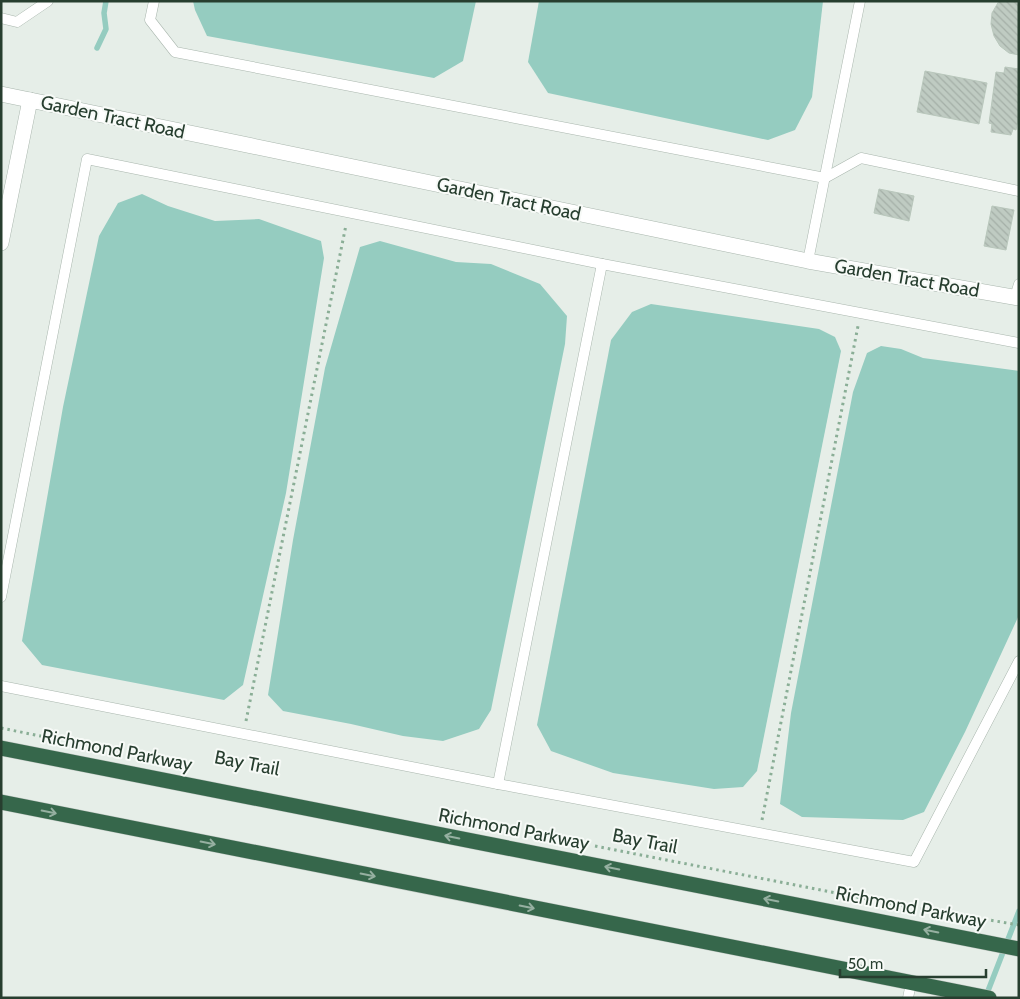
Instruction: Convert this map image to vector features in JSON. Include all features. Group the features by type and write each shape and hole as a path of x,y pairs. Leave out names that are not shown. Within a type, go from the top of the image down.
{"highway":[{"name":"Richmond Parkway","path":"1,748 1019,949"},
{"path":"1,802 989,998"}],"street":[{"name":"Garden Tract Road","path":"1,94 808,261 1018,293"},
{"path":"1,243 3,224 30,100"}],"lane":[{"path":"1,18 17,22 48,1"},
{"path":"154,1 150,20 175,52 825,178 861,158 1019,190"},
{"path":"808,261 860,1"},
{"path":"1,597 87,159 602,264 1019,342"},
{"path":"498,784 602,264"},
{"path":"1,686 498,784 914,862 1019,661"},
{"path":"908,998 911,983"}],"path":[{"path":"243,734 349,212"},
{"path":"759,833 861,313"},
{"path":"1,728 98,748"},
{"name":"Bay Trail","path":"592,845 877,900 988,918 1019,925"}],"water":[{"path":"193,1 476,1 463,61 434,78 207,36"},
{"path":"539,1 823,1 812,97 795,130 768,140 548,93 528,62"},
{"path":"142,194 168,206 215,221 259,219 321,241 324,258 286,493 243,685 224,700 42,665 22,641 63,407 99,236 118,203"},
{"path":"380,241 456,262 491,264 540,284 567,316 565,344 491,710 479,729 443,741 403,736 283,711 268,695 293,540 325,368 360,247"},
{"path":"651,304 819,329 835,337 841,351 757,771 743,787 714,789 613,773 551,751 537,725 611,340 632,312"},
{"path":"881,346 901,349 923,358 1019,371 1019,615 965,732 924,812 903,820 802,817 780,804 791,713 853,392 867,353"}],"building":[{"path":"999,1 1019,1 1019,55 1009,53 1000,46 994,36 991,24 992,13"},
{"path":"1005,67 1019,69 1019,116 1016,130 1013,129 1011,135 991,132 992,124 989,123 996,72 1004,73"},
{"path":"925,71 987,83 979,124 917,112"},
{"path":"879,189 914,196 909,221 874,213"},
{"path":"992,206 1014,210 1006,250 984,246"}],"waterway":[{"path":"97,48 106,29 104,13 106,1"},
{"path":"986,996 1019,911"}]}
